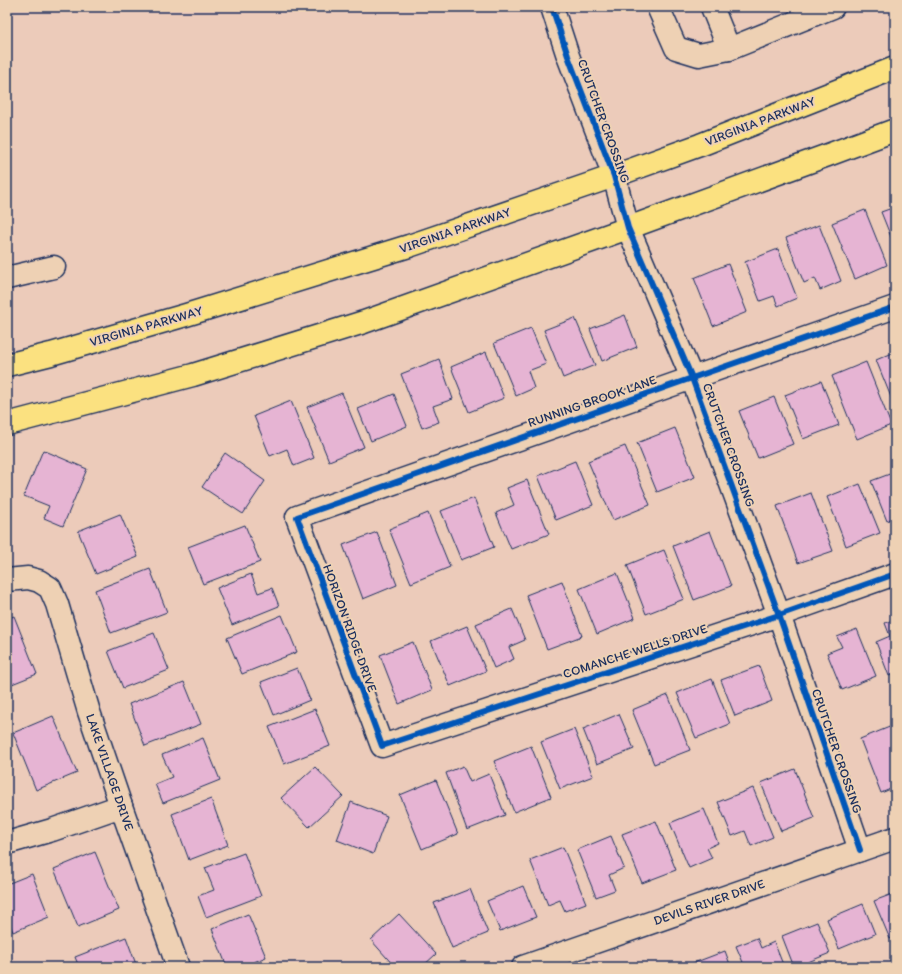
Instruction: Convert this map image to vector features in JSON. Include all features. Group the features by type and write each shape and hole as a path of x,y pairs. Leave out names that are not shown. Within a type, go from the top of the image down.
{"main road":[{"name":"VIRGINIA PARKWAY","path":"7,365 51,354 186,315 409,246 700,145 895,68"},
{"path":"7,424 193,375 364,322 628,228 895,130"}],"street":[{"name":"CRUTCHER CROSSING","path":"552,7 568,56 614,176 628,228 692,378 779,615 860,850"},
{"path":"658,7 676,48 699,55 729,49 832,7"},
{"path":"712,7 729,49"},
{"path":"7,278 54,267"},
{"name":"RUNNING BROOK LANE","path":"297,517 895,307"},
{"name":"HORIZON RIDGE DRIVE","path":"297,517 382,746"},
{"name":"COMANCHE WELLS DRIVE","path":"382,746 779,615 895,574"},
{"name":"LAKE VILLAGE DRIVE","path":"7,580 28,578 39,581 50,588 57,604 89,712 178,967"},
{"path":"7,843 52,830 121,806"},
{"name":"DEVILS RIVER DRIVE","path":"523,967 895,838"}],"building":[{"path":"895,207 895,247 881,212"},
{"path":"865,210 887,265 855,279 832,223"},
{"path":"819,225 841,281 820,290 815,278 804,283 786,238"},
{"path":"778,249 797,298 778,306 774,296 760,301 745,262"},
{"path":"728,264 747,312 713,326 694,278"},
{"path":"625,315 637,347 602,361 590,329"},
{"path":"575,318 595,365 563,378 544,330"},
{"path":"531,328 546,364 528,371 534,388 516,396 494,343"},
{"path":"486,352 504,398 469,412 451,367"},
{"path":"895,352 895,407 876,360"},
{"path":"439,359 453,399 433,406 439,422 422,428 401,374"},
{"path":"866,362 891,425 857,439 832,376"},
{"path":"821,381 839,425 803,439 785,395"},
{"path":"342,393 364,447 329,461 307,407"},
{"path":"394,394 407,426 371,441 358,409"},
{"path":"774,397 793,444 758,458 739,411"},
{"path":"291,401 314,458 294,466 287,449 270,456 254,416"},
{"path":"675,428 695,477 657,492 637,443"},
{"path":"625,446 650,505 613,520 588,461"},
{"path":"43,450 87,469 63,526 44,518 49,506 24,496"},
{"path":"225,453 265,481 243,514 202,487"},
{"path":"575,461 593,505 556,520 538,476"},
{"path":"895,472 895,517 887,521 871,481"},
{"path":"527,480 549,534 511,549 496,513 514,505 507,488"},
{"path":"860,484 880,533 846,546 827,497"},
{"path":"811,493 833,551 798,563 777,506"},
{"path":"474,498 494,547 461,560 441,511"},
{"path":"428,513 450,567 411,583 389,529"},
{"path":"120,514 138,557 96,574 78,531"},
{"path":"245,525 260,562 203,584 188,547"},
{"path":"710,531 731,586 694,600 673,546"},
{"path":"377,532 397,585 363,599 343,545"},
{"path":"664,550 684,599 646,614 627,565"},
{"path":"150,569 167,612 111,633 95,590"},
{"path":"617,573 635,618 597,634 579,589"},
{"path":"251,574 258,593 272,588 279,606 232,625 217,588"},
{"path":"562,581 582,636 547,649 526,595"},
{"path":"512,609 525,640 509,647 514,659 494,668 476,624"},
{"path":"282,615 297,652 242,674 227,638"},
{"path":"14,616 37,674 7,686 7,619"},
{"path":"895,619 895,673 889,676 876,642 890,636 885,623"},
{"path":"467,626 486,671 450,686 431,641"},
{"path":"857,629 876,676 842,690 827,653 842,647 837,637"},
{"path":"154,633 169,670 123,688 108,651"},
{"path":"413,642 432,690 399,704 380,655"},
{"path":"759,666 772,701 735,716 721,680"},
{"path":"297,668 310,700 274,715 261,682"},
{"path":"712,679 730,724 696,738 677,693"},
{"path":"184,682 201,724 145,746 129,704"},
{"path":"668,695 690,750 654,764 632,710"},
{"path":"315,709 330,746 284,764 269,727"},
{"path":"619,714 634,749 597,764 583,729"},
{"path":"53,716 77,773 36,790 13,733"},
{"path":"892,726 895,734 895,792 893,788 881,793 860,739"},
{"path":"574,729 593,776 560,789 541,742"},
{"path":"203,738 220,780 163,803 155,784 172,777 162,755"},
{"path":"531,746 551,797 514,812 494,761"},
{"path":"463,766 470,782 489,774 505,815 467,830 446,773"},
{"path":"315,767 343,796 309,827 281,798"},
{"path":"795,769 814,818 781,831 761,783"},
{"path":"436,780 458,834 422,849 400,795"},
{"path":"753,788 773,837 751,846 745,831 732,836 718,802"},
{"path":"211,799 228,845 189,860 172,814"},
{"path":"351,802 387,816 373,854 337,840"},
{"path":"704,809 718,843 707,848 712,858 689,868 670,823"},
{"path":"656,821 676,870 642,883 622,834"},
{"path":"611,836 624,868 609,875 615,890 596,897 577,850"},
{"path":"563,847 586,903 565,911 560,900 548,905 530,860"},
{"path":"95,852 119,910 78,927 54,869"},
{"path":"244,853 261,896 206,917 198,896 214,890 205,868"},
{"path":"32,874 49,917 13,932 7,917 7,884"},
{"path":"523,886 536,917 500,931 487,901"},
{"path":"470,889 488,933 452,948 434,903"},
{"path":"895,893 895,937 890,939 874,901"},
{"path":"863,904 875,934 839,949 827,919"},
{"path":"248,914 266,957 242,967 227,967 212,929"},
{"path":"399,914 436,954 422,967 395,967 371,940"},
{"path":"817,922 830,953 794,967 782,936"},
{"path":"126,937 137,967 79,967 75,957"},
{"path":"757,938 761,948 774,942 784,967 745,967 736,946"},
{"path":"725,951 731,967 692,967 691,964"}],"cycle path":[{"path":"552,7 568,56 614,176 628,228 692,378 779,615 860,850"},
{"path":"895,307 297,517 382,746 779,615 895,574"}]}
